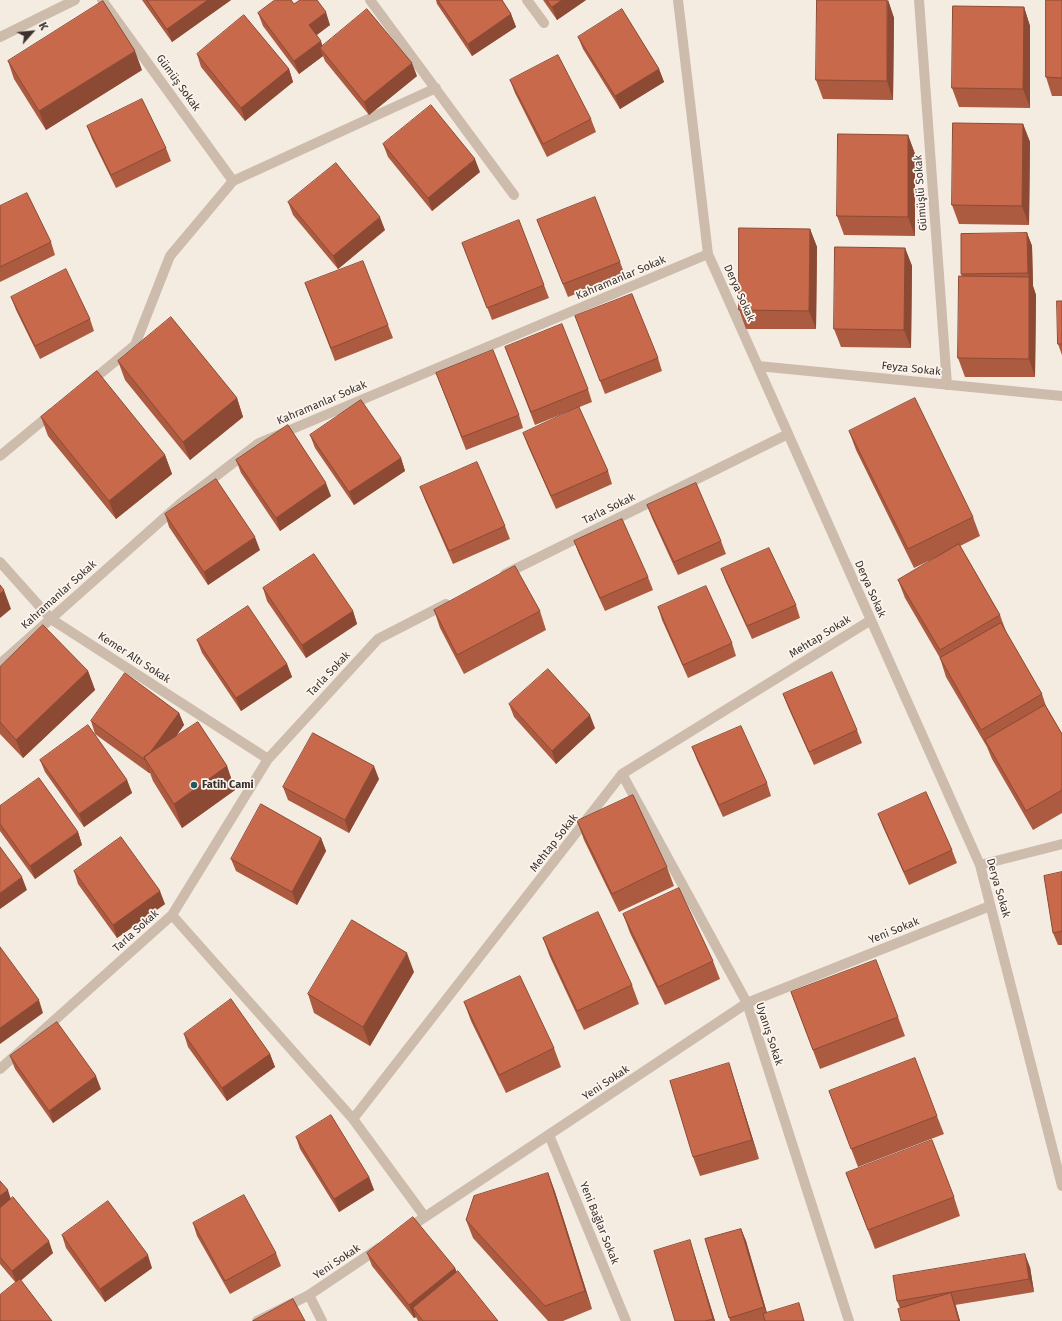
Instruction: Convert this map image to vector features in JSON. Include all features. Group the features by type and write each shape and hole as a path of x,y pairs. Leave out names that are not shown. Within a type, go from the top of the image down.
{"street":[{"path":"0,37 75,0"},
{"name":"Gümüş Sokak","path":"102,0 233,181"},
{"path":"370,0 514,195"},
{"path":"527,0 544,23"},
{"name":"Derya Sokak","path":"678,0 708,254 980,865 1062,1186"},
{"name":"Gümüşlü Sokak","path":"919,0 947,385"},
{"path":"80,391 135,345 170,256 233,181 436,88"},
{"name":"Kahramanlar Sokak","path":"0,664 181,503 259,443 708,254"},
{"name":"Feyza Sokak","path":"758,366 1062,396"},
{"path":"0,456 61,406"},
{"name":"Tarla Sokak","path":"498,578 788,434"},
{"name":"Kemer Altı Sokak","path":"0,562 51,619 268,759"},
{"name":"Tarla Sokak","path":"0,1070 172,915 268,759 378,639 456,599"},
{"name":"Mehtap Sokak","path":"353,1119 622,774 871,620"},
{"name":"Uyanış Sokak","path":"622,774 747,1004 849,1321"},
{"path":"980,865 1062,844"},
{"name":"Yeni Sokak","path":"399,1235 747,1004 990,906"},
{"path":"172,915 353,1119 425,1218"},
{"name":"Yeni Bağlar Sokak","path":"549,1135 626,1321"},
{"name":"Yeni Sokak","path":"257,1321 309,1295 386,1243"},
{"path":"309,1295 322,1321"}],"building":[{"path":"147,0 208,0 167,29"},
{"path":"275,0 291,0 294,4 300,0 317,0 326,12 309,25 321,41 294,61 258,13"},
{"path":"438,0 502,0 511,14 468,44"},
{"path":"547,0 562,0 552,7"},
{"path":"817,0 887,0 887,81 816,80"},
{"path":"1046,0 1062,0 1062,78 1046,77"},
{"path":"103,1 135,51 39,111 8,61"},
{"path":"953,6 1024,7 1023,89 952,88"},
{"path":"367,9 412,63 364,102 320,48"},
{"path":"622,9 659,69 615,96 578,37"},
{"path":"244,15 289,69 241,108 197,54"},
{"path":"558,55 591,119 543,144 510,80"},
{"path":"142,99 166,148 111,175 87,126"},
{"path":"431,105 475,159 428,198 383,144"},
{"path":"953,123 1023,124 1022,206 952,205"},
{"path":"838,134 908,135 908,217 837,216"},
{"path":"336,163 380,217 333,256 288,202"},
{"path":"27,193 51,242 0,267 0,206"},
{"path":"595,197 620,262 563,284 537,220"},
{"path":"519,220 544,285 487,308 462,243"},
{"path":"739,228 810,229 809,311 739,310"},
{"path":"1027,233 1028,273 961,274 961,234"},
{"path":"835,247 905,248 904,330 834,329"},
{"path":"363,261 388,325 331,348 305,283"},
{"path":"66,269 90,319 35,346 11,297"},
{"path":"959,276 1029,277 1029,359 958,358"},
{"path":"632,294 658,358 600,381 575,316"},
{"path":"1057,301 1062,301 1062,344 1058,344"},
{"path":"171,317 237,398 183,442 118,361"},
{"path":"562,324 588,389 531,412 505,347"},
{"path":"493,350 519,415 462,437 436,373"},
{"path":"97,371 165,455 109,501 41,417"},
{"path":"915,398 973,517 908,549 849,431"},
{"path":"361,400 401,458 349,492 310,435"},
{"path":"579,407 608,471 551,496 523,433"},
{"path":"288,425 326,483 276,518 236,460"},
{"path":"477,462 505,526 449,551 420,487"},
{"path":"216,479 255,537 204,572 165,514"},
{"path":"696,483 721,541 674,562 647,505"},
{"path":"622,519 648,577 600,598 574,541"},
{"path":"959,544 1000,615 940,650 898,580"},
{"path":"769,548 796,605 747,626 721,569"},
{"path":"314,554 353,611 302,645 263,588"},
{"path":"515,566 540,611 457,655 434,610"},
{"path":"0,585 4,590 0,594"},
{"path":"706,586 732,643 683,665 658,607"},
{"path":"248,606 287,664 236,698 197,640"},
{"path":"1001,623 1042,694 981,730 940,658"},
{"path":"43,625 88,671 16,740 0,722 0,667"},
{"path":"548,669 590,715 552,751 509,704"},
{"path":"832,672 857,730 809,752 783,694"},
{"path":"125,673 179,713 149,754 144,757 145,760 91,721"},
{"path":"1045,705 1062,734 1062,790 1026,811 985,740"},
{"path":"198,722 227,766 174,804 144,757"},
{"path":"88,725 127,780 79,814 40,760"},
{"path":"741,726 767,783 719,805 692,747"},
{"path":"313,733 374,766 345,820 283,787"},
{"path":"39,778 78,832 30,866 0,824 0,806"},
{"path":"926,792 952,850 904,872 878,814"},
{"path":"633,795 667,867 612,894 577,821"},
{"path":"261,804 321,838 292,892 231,859"},
{"path":"121,837 160,891 113,925 74,871"},
{"path":"0,847 22,877 0,893"},
{"path":"1062,872 1062,931 1053,933 1044,876"},
{"path":"679,888 713,961 658,987 623,914"},
{"path":"598,912 632,985 577,1011 543,938"},
{"path":"352,920 407,953 363,1027 308,994"},
{"path":"0,947 39,1000 0,1028"},
{"path":"876,960 898,1017 813,1050 791,992"},
{"path":"520,976 554,1048 499,1075 464,1002"},
{"path":"231,999 270,1054 222,1088 184,1034"},
{"path":"57,1022 96,1076 49,1111 10,1056"},
{"path":"915,1058 937,1116 851,1149 829,1091"},
{"path":"729,1063 752,1140 693,1157 670,1081"},
{"path":"331,1115 369,1177 334,1199 296,1137"},
{"path":"932,1140 954,1197 868,1230 846,1173"},
{"path":"548,1173 585,1291 545,1306 466,1220 474,1196"},
{"path":"0,1181 8,1190 0,1196"},
{"path":"244,1195 276,1253 225,1281 193,1223"},
{"path":"13,1197 49,1241 12,1271 0,1257 0,1208"},
{"path":"108,1201 148,1255 100,1289 62,1235"},
{"path":"413,1217 455,1268 409,1305 367,1253"},
{"path":"741,1229 764,1307 729,1318 705,1239"},
{"path":"690,1240 713,1319 705,1321 675,1321 654,1251"},
{"path":"1025,1254 1029,1279 897,1301 893,1276"},
{"path":"458,1271 498,1321 423,1321 413,1308"},
{"path":"20,1279 52,1321 0,1321 0,1295"},
{"path":"951,1293 959,1321 901,1321 898,1309"},
{"path":"293,1299 305,1321 253,1321"},
{"path":"799,1303 804,1321 765,1321 763,1314"}],"place":[{"name":"Fatih Cami","path":"194,785"}]}
